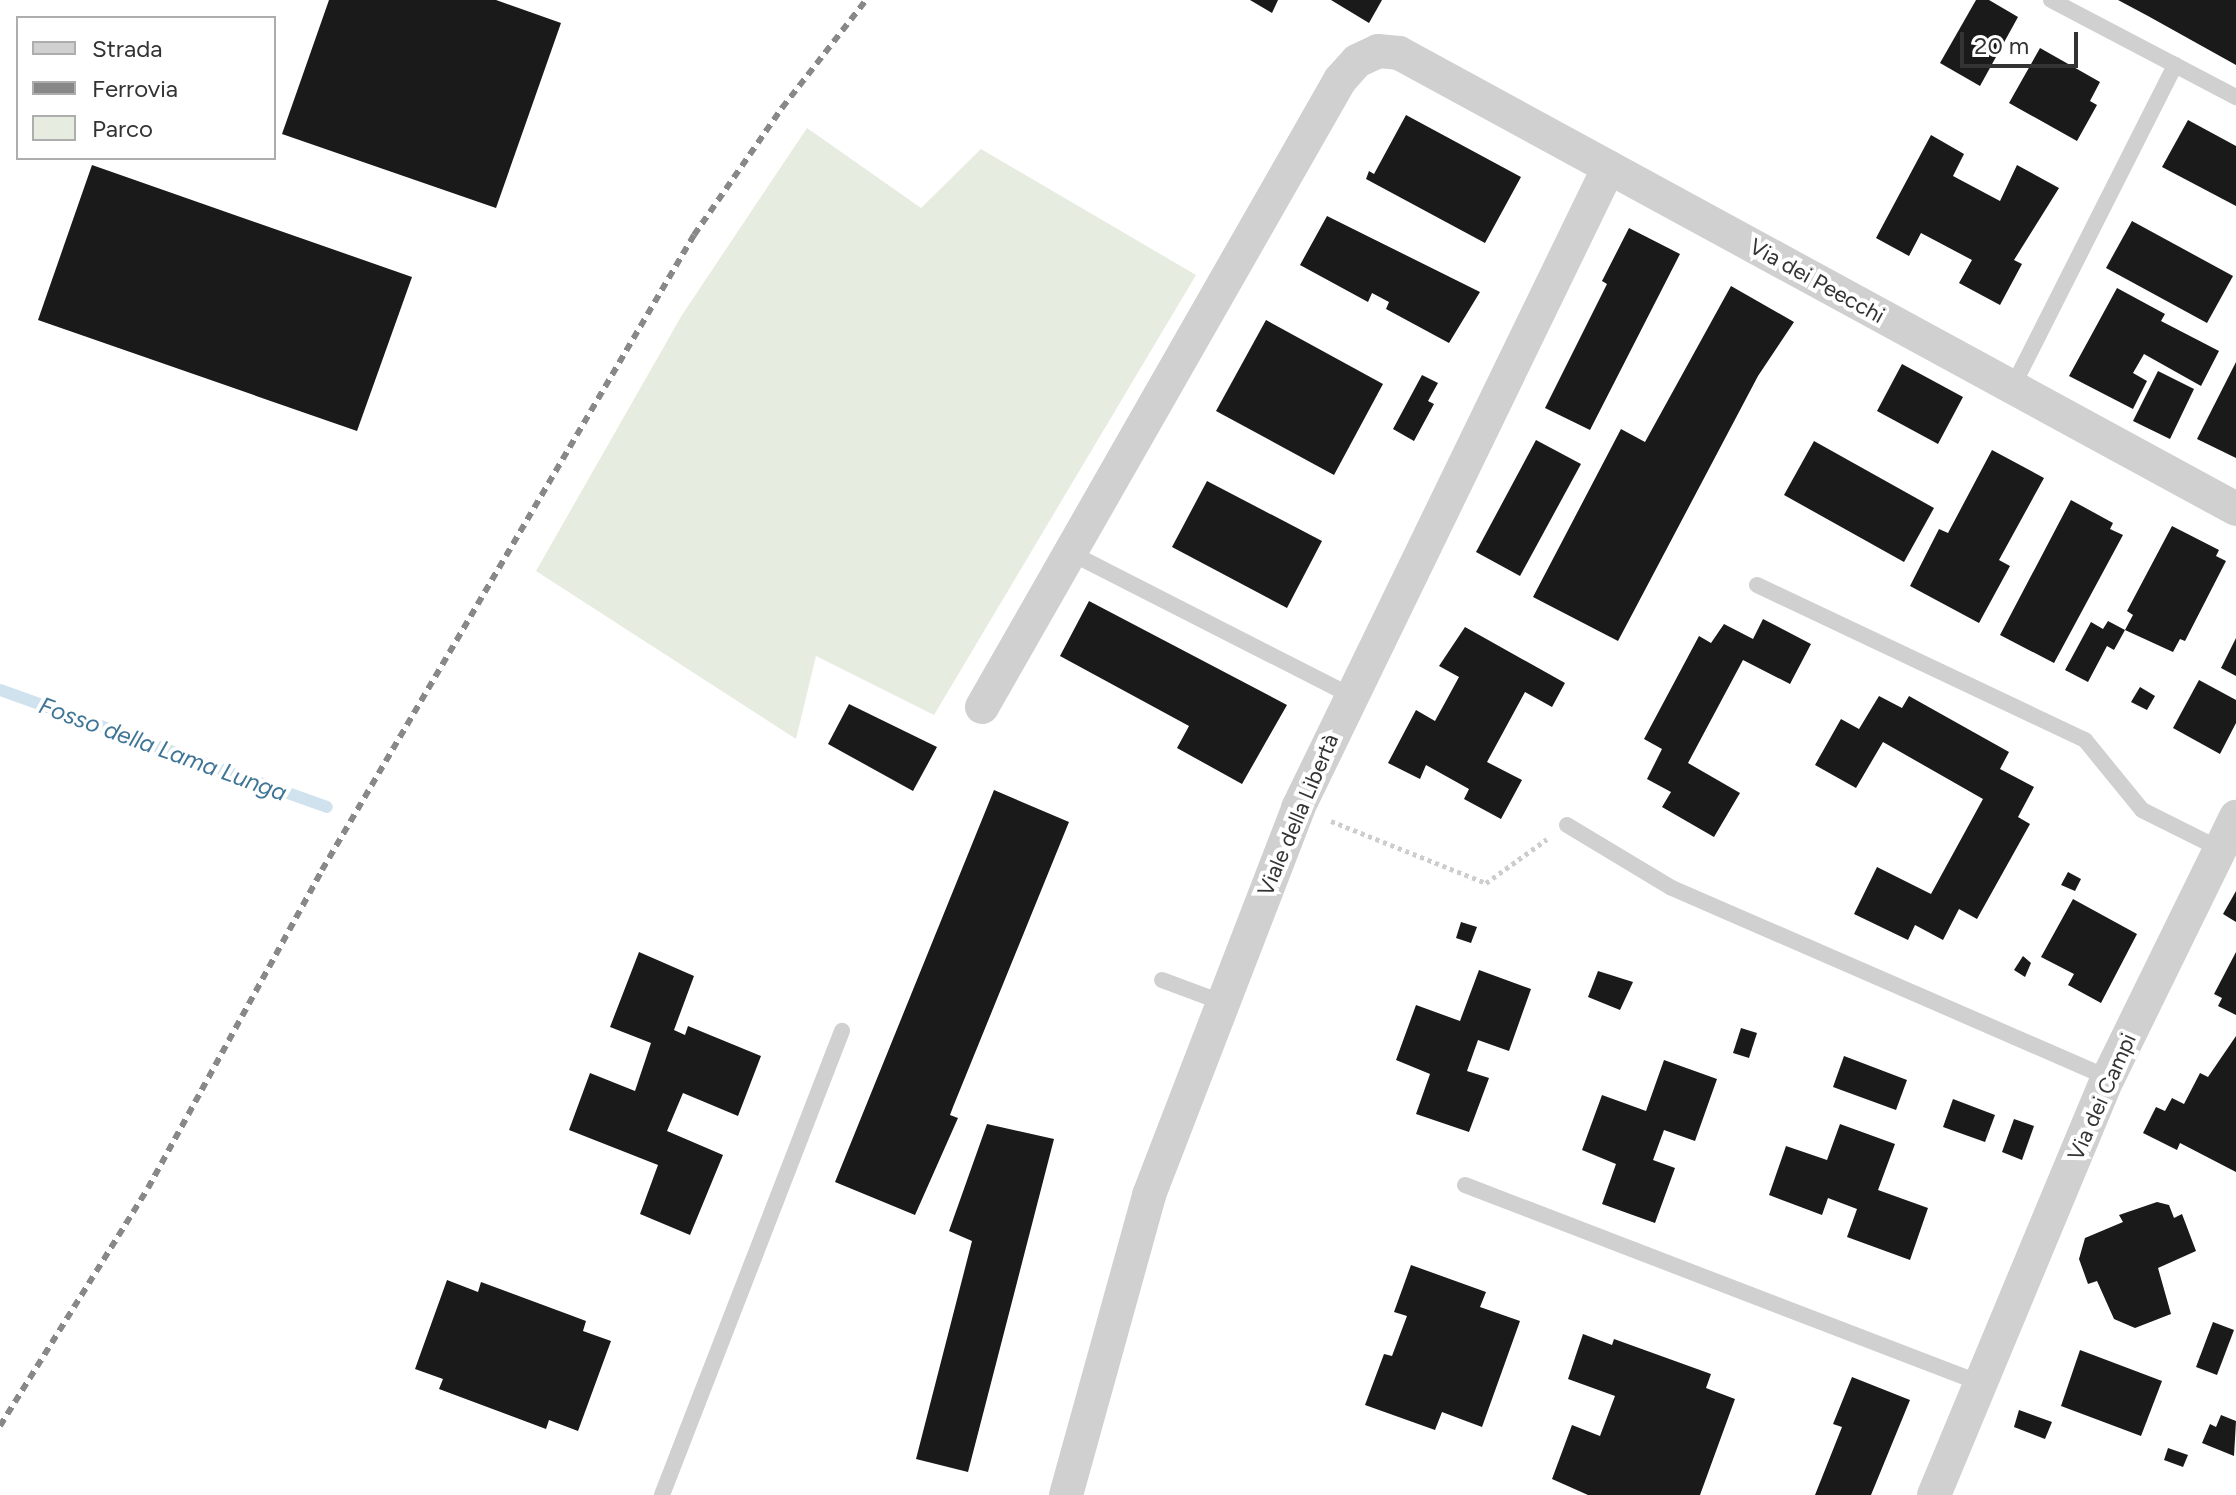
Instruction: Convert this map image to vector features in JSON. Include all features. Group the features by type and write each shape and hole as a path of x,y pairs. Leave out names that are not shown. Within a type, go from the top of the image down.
{"street":[{"name":"Via dei Peecchi","path":"1071,553 1340,80 1368,55 1399,53 2236,509"},
{"name":"Viale della Libertà","path":"1066,1495 1149,1195 1298,808 1350,695 1609,167"},
{"path":"982,707 1071,553"},
{"name":"Via dei Campi","path":"1934,1495 2108,1078 2236,817"}],"lane":[{"path":"2051,0 2236,97"},
{"path":"2012,388 2175,65"},
{"path":"1071,553 1350,695"},
{"path":"1757,585 2085,740 2142,810 2220,849"},
{"path":"1567,825 1672,888 2108,1078"},
{"path":"1162,980 1221,1002"},
{"path":"662,1495 842,1031"},
{"path":"1465,1185 1980,1383"}],"path":[{"path":"1298,808 1486,883 1567,825"}],"green space":[{"path":"807,128 921,208 981,149 1196,275 934,715 816,656 796,739 536,571 682,315"}],"building":[{"path":"329,0 496,0 561,23 496,208 282,134"},
{"path":"1250,0 1278,0 1272,13"},
{"path":"1331,0 1382,0 1369,23"},
{"path":"1976,0 1989,0 2018,17 1980,86 1940,63"},
{"path":"2118,0 2236,0 2236,65 2148,16"},
{"path":"2040,48 2100,82 2090,101 2097,105 2077,141 2009,103"},
{"path":"1406,115 1521,177 1485,243 1366,179 1369,171 1374,174"},
{"path":"2188,120 2236,146 2236,206 2162,167"},
{"path":"1931,135 1964,154 1953,176 2000,201 2017,165 2059,188 2014,260 2022,264 2000,305 1959,283 1972,260 1921,233 1909,256 1876,238"},
{"path":"92,165 412,277 357,431 38,320"},
{"path":"1327,216 1480,292 1449,343 1386,309 1389,302 1372,293 1368,302 1300,265"},
{"path":"2132,221 2233,276 2207,323 2106,268"},
{"path":"1629,228 1680,254 1590,430 1545,408 1607,284 1602,281"},
{"path":"1731,286 1794,322 1758,376 1618,641 1533,597 1621,429 1645,442"},
{"path":"2117,288 2165,314 2161,321 2219,351 2201,386 2144,354 2133,373 2147,381 2133,409 2069,376"},
{"path":"1266,320 1383,384 1334,475 1216,411"},
{"path":"2236,362 2236,458 2197,439"},
{"path":"1902,364 1963,397 1938,444 1877,411"},
{"path":"2158,371 2194,389 2170,439 2133,421"},
{"path":"1422,375 1438,383 1428,401 1434,404 1414,441 1393,429"},
{"path":"1536,440 1581,464 1520,576 1476,552"},
{"path":"1814,441 1934,508 1904,562 1784,495"},
{"path":"1992,450 2044,478 1999,560 2010,566 1979,623 1910,586 1939,529 1948,533"},
{"path":"1207,481 1322,541 1287,608 1172,547"},
{"path":"2071,500 2113,523 2110,529 2123,535 2054,663 2000,635"},
{"path":"2172,526 2219,550 2216,556 2226,561 2185,641 2180,639 2173,652 2125,630 2133,615 2127,611"},
{"path":"1089,601 1287,705 1242,784 1177,748 1189,726 1060,656"},
{"path":"1763,619 1811,644 1790,684 1743,660 1688,763 1740,793 1714,837 1662,807 1671,792 1647,779 1662,749 1644,739 1699,636 1711,643 1724,624 1753,639"},
{"path":"2108,621 2125,630 2114,650 2107,646 2088,682 2065,670 2091,622 2103,629"},
{"path":"1465,627 1565,683 1552,707 1525,692 1487,762 1522,780 1501,819 1464,799 1469,789 1426,765 1420,779 1388,763 1416,710 1435,721 1459,677 1439,666"},
{"path":"2236,638 2236,676 2221,668"},
{"path":"2199,680 2236,700 2236,723 2220,754 2173,728"},
{"path":"2140,687 2155,696 2147,710 2131,702"},
{"path":"1879,696 1902,708 1909,696 2009,752 2000,769 2034,787 2018,817 2030,824 1977,919 1959,909 1943,940 1915,925 1908,940 1854,914 1877,867 1931,894 1983,799 1883,742 1856,788 1815,765 1841,719 1859,729"},
{"path":"849,704 937,747 913,791 828,744"},
{"path":"994,790 1069,822 953,1107 950,1115 958,1118 915,1215 835,1182"},
{"path":"2068,872 2081,879 2075,891 2061,885"},
{"path":"2236,891 2236,922 2223,914"},
{"path":"2073,899 2137,934 2101,1003 2068,985 2074,974 2041,957"},
{"path":"1461,922 1477,927 1471,943 1456,938"},
{"path":"639,952 694,976 674,1030 685,1035 688,1026 761,1056 738,1116 683,1093 667,1131 723,1155 690,1235 640,1214 658,1165 569,1130 590,1073 635,1091 651,1043 610,1027"},
{"path":"2236,952 2236,1015 2218,1006 2222,998 2214,994"},
{"path":"2023,956 2031,963 2025,977 2014,970"},
{"path":"1479,970 1531,989 1509,1051 1478,1040 1467,1071 1489,1078 1469,1132 1416,1114 1430,1074 1396,1060 1416,1005 1460,1021"},
{"path":"1598,971 1633,982 1620,1010 1588,997"},
{"path":"1741,1028 1757,1033 1749,1058 1733,1053"},
{"path":"2236,1036 2236,1172 2180,1143 2177,1150 2143,1133 2156,1107 2165,1111 2172,1098 2184,1104 2200,1073 2208,1077"},
{"path":"1844,1056 1907,1080 1896,1110 1833,1087"},
{"path":"1664,1060 1717,1079 1695,1141 1664,1130 1653,1160 1675,1168 1655,1223 1602,1204 1616,1164 1582,1150 1602,1095 1646,1111"},
{"path":"1953,1099 1995,1115 1985,1142 1943,1127"},
{"path":"2014,1119 2034,1126 2022,1160 2002,1152"},
{"path":"987,1124 1054,1139 968,1472 916,1459 972,1241 949,1231"},
{"path":"1840,1124 1895,1144 1878,1190 1928,1208 1910,1260 1847,1237 1857,1209 1828,1198 1822,1215 1769,1195 1786,1146 1827,1160"},
{"path":"2157,1202 2169,1205 2174,1218 2182,1214 2196,1251 2158,1268 2171,1314 2135,1328 2114,1319 2097,1281 2088,1284 2079,1259 2085,1238 2123,1222 2119,1215"},
{"path":"1411,1265 1486,1292 1480,1307 1520,1321 1482,1427 1442,1412 1435,1430 1365,1405 1384,1354 1392,1356 1407,1316 1394,1312"},
{"path":"447,1280 478,1292 481,1282 570,1315 586,1321 583,1331 611,1341 578,1431 549,1420 546,1429 439,1389 443,1379 415,1369"},
{"path":"2213,1322 2234,1330 2217,1375 2196,1367"},
{"path":"1583,1334 1612,1345 1614,1339 1711,1374 1706,1388 1735,1399 1700,1495 1588,1495 1552,1479 1572,1425 1600,1436 1615,1396 1568,1379"},
{"path":"2080,1350 2162,1381 2141,1436 2061,1406"},
{"path":"1852,1377 1910,1400 1871,1495 1815,1495 1842,1427 1833,1424"},
{"path":"2019,1410 2052,1422 2045,1439 2014,1427"},
{"path":"2221,1415 2236,1421 2234,1456 2202,1443 2210,1424 2216,1427"},
{"path":"2168,1448 2188,1455 2183,1467 2164,1460"}],"waterway":[{"name":"Fosso della Lama Lunga","path":"0,690 327,807"}],"railway":[{"path":"0,1426 148,1188 322,870 694,235 782,108 866,0"}]}
